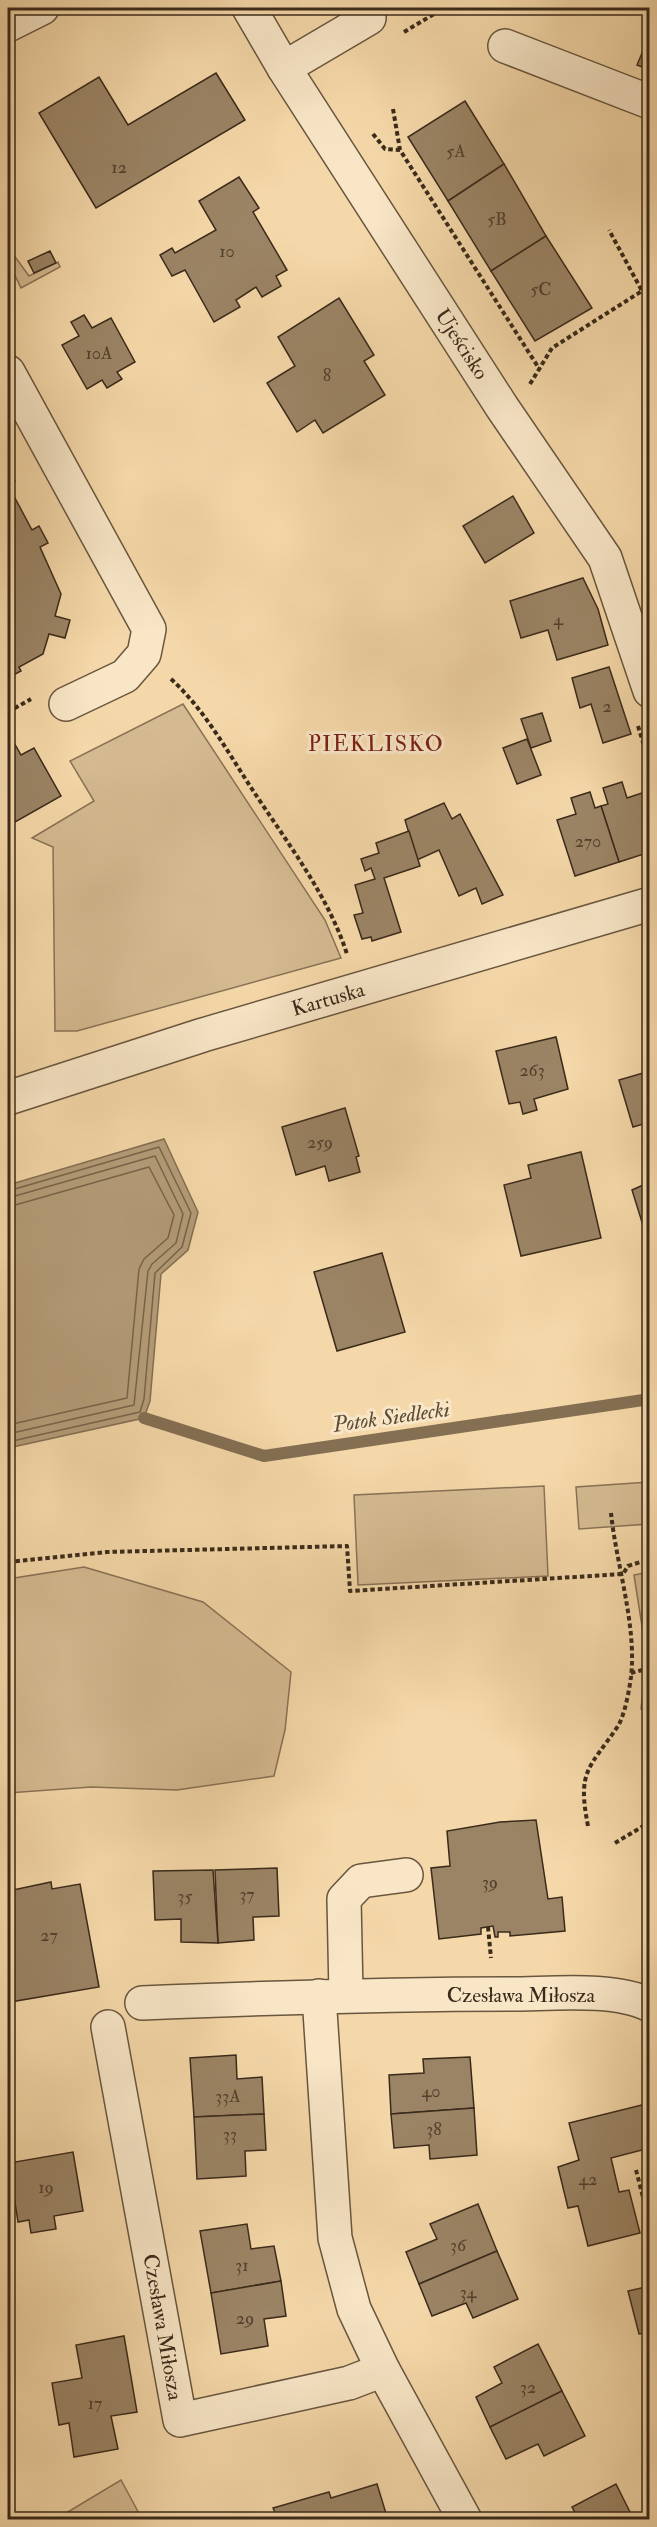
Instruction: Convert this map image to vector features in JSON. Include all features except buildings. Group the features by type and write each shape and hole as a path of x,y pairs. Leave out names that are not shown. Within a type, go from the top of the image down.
{"street":[{"path":"8,25 42,8"},
{"name":"Ujeścisko","path":"249,8 284,68 502,407 605,558 650,691"},
{"path":"284,68 369,18 363,8"},
{"path":"505,46 650,102"},
{"path":"8,372 149,629 144,654 125,676 66,704"},
{"name":"Kartuska","path":"8,1098 203,1035 650,904"},
{"path":"406,1875 362,1881 344,1899 333,1995 335,2238 354,2309 383,2370 465,2520"},
{"name":"Czesława Miłosza","path":"142,2003 333,1995 595,1994 638,1999 650,2005"},
{"name":"Czesława Miłosza","path":"108,2027 180,2420 349,2384 383,2370"}],"path":[{"path":"398,36 444,8"},
{"path":"393,109 400,150 540,370"},
{"path":"372,132 385,149 400,150"},
{"path":"525,393 552,348 642,291 609,231"},
{"path":"144,654 192,699 336,922 348,960"},
{"path":"588,1826 583,1797 587,1768 619,1724 631,1673 623,1574 611,1513"},
{"path":"8,1562 106,1552 347,1546 350,1591 575,1579 623,1574"},
{"path":"623,1574 628,1566 650,1559"},
{"path":"631,1673 650,1668"},
{"path":"615,1843 650,1822"},
{"path":"488,1927 492,1968"},
{"path":"636,2170 645,2205 650,2204"}],"shaded area":[{"path":"8,247 29,276 58,262 60,267 21,288 8,261"},
{"path":"183,704 325,920 341,958 77,1031 55,1031 53,847 32,838 94,801 70,761"},
{"path":"649,1482 649,1524 579,1529 576,1487"},
{"path":"544,1486 548,1576 358,1585 354,1495"},
{"path":"84,1567 203,1602 291,1672 285,1730 274,1776 177,1790 91,1787 8,1793 8,1579"},
{"path":"650,1572 649,1711 641,1709 647,1658 634,1575"},
{"path":"121,2480 142,2519 56,2519"}],"water":[{"path":"164,1139 198,1212 188,1250 161,1274 150,1401 144,1418 8,1448 8,1185"}],"waterway":[{"name":"Potok Siedlecki","path":"144,1418 264,1456 650,1399"}],"district":[{"name":"PIEKLISKO","path":"376,743"}]}
